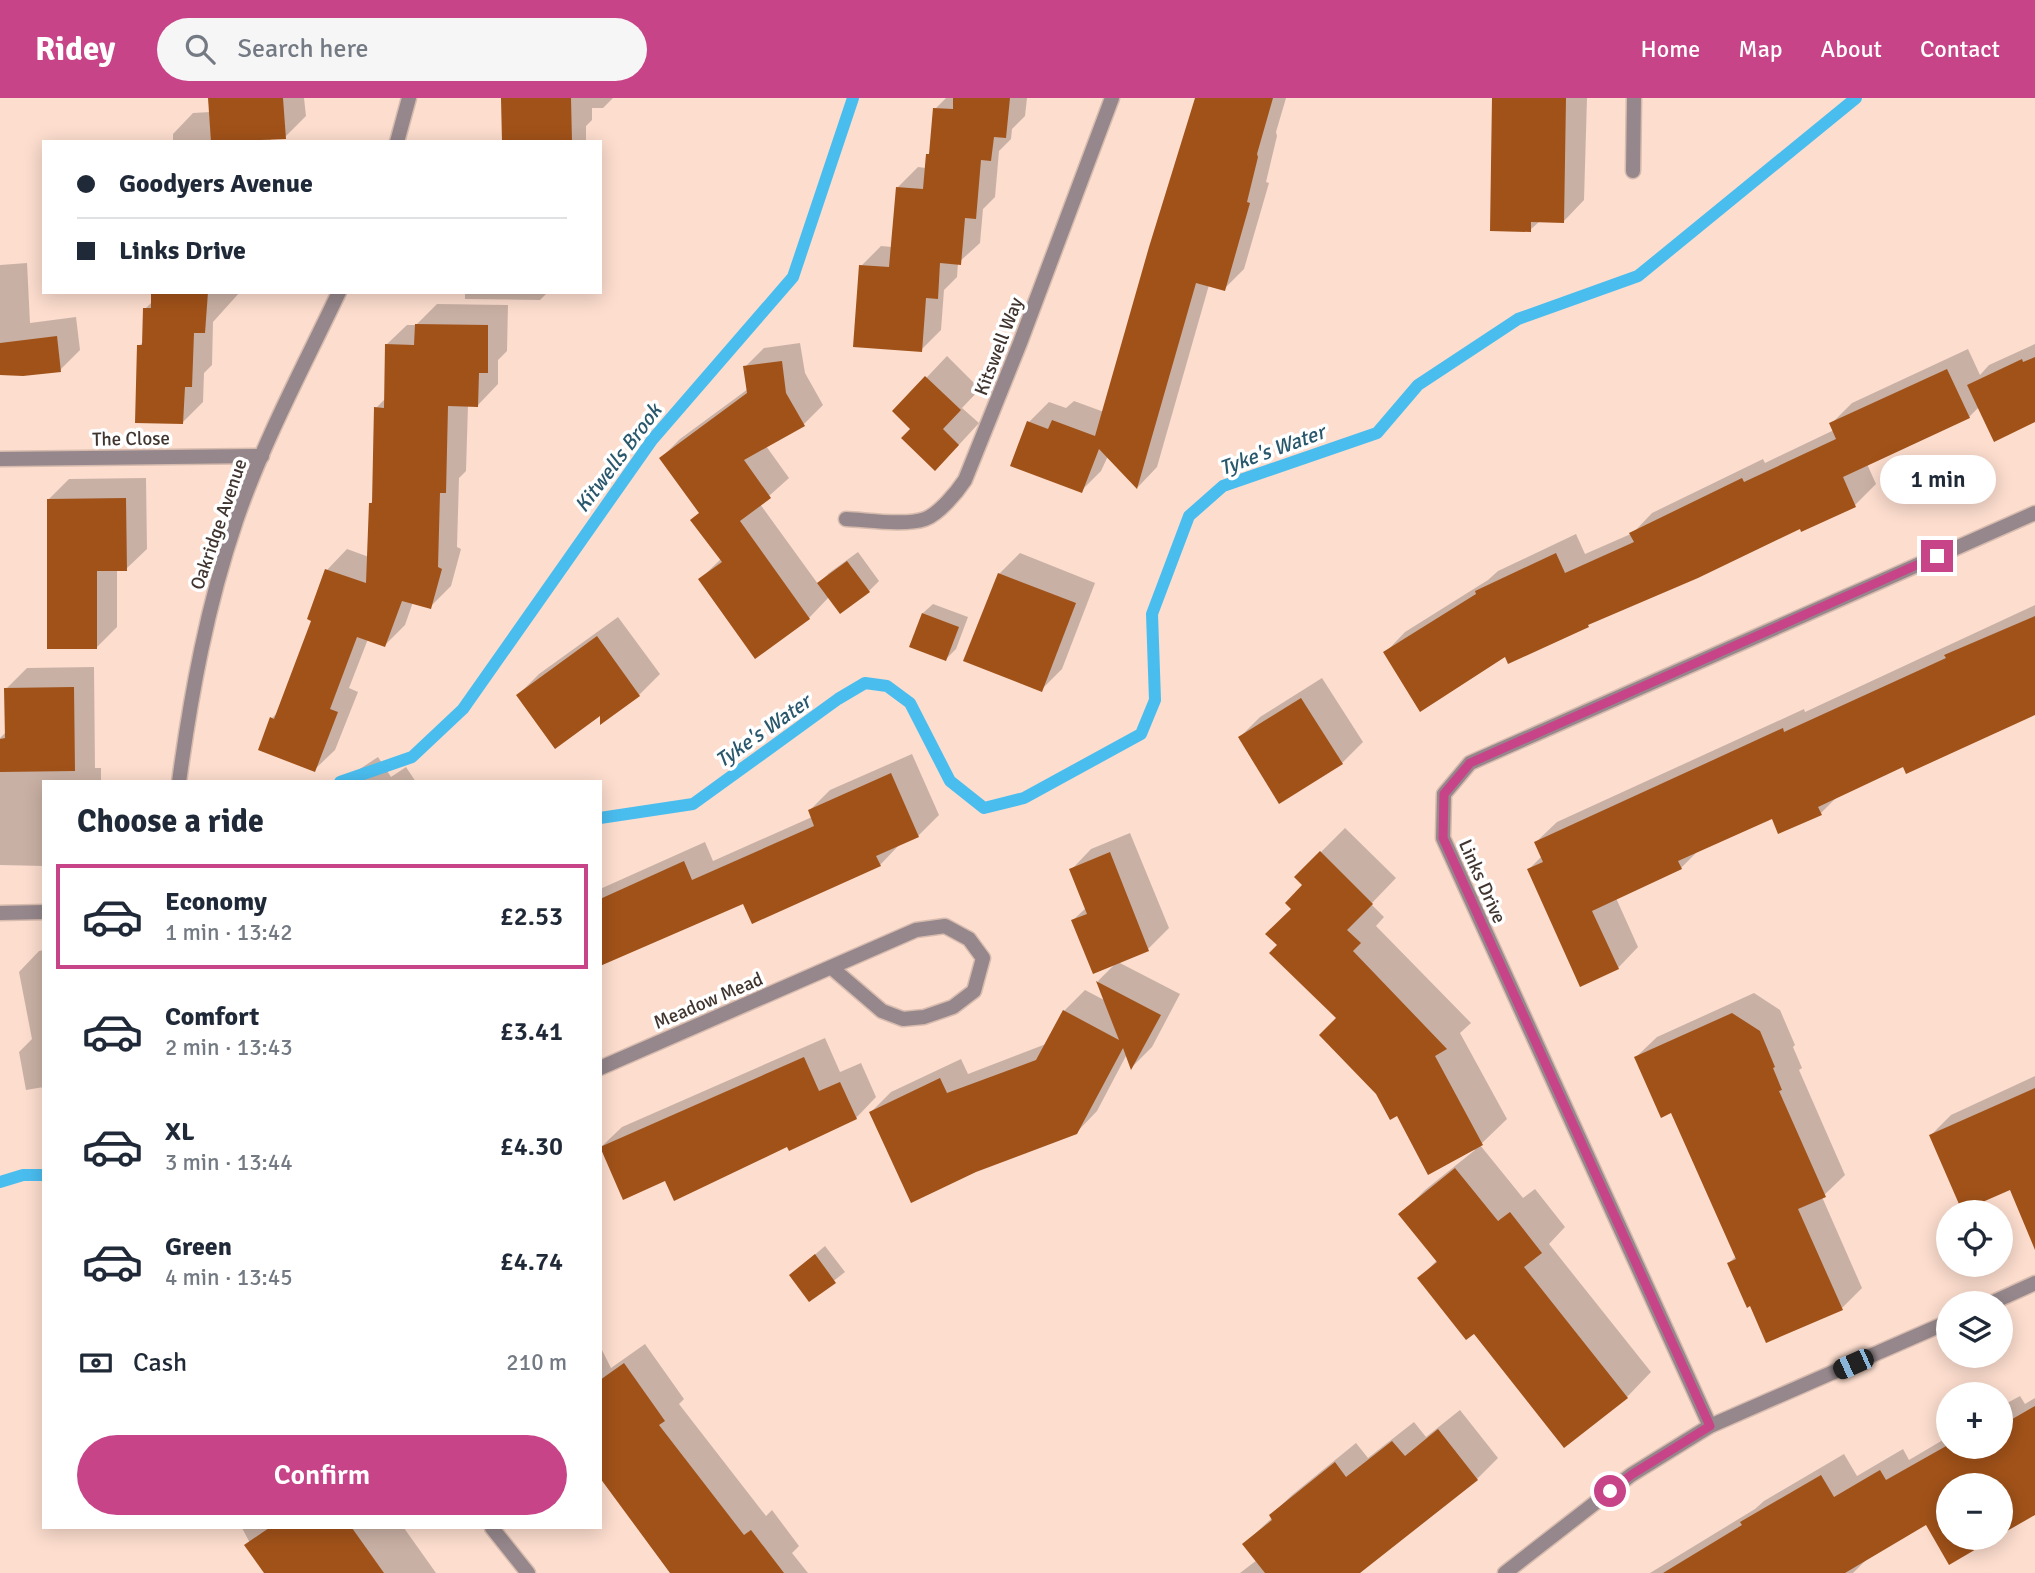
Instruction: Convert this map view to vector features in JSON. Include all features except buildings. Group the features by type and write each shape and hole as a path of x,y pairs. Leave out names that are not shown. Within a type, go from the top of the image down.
{"street":[{"path":"398,140 409,98"},
{"name":"Kitswell Way","path":"846,519 900,522 926,519 956,494 965,480 1020,344 1112,98"},
{"path":"1633,171 1634,98"},
{"name":"Oakridge Avenue","path":"179,780 187,720 205,627 237,519 262,456 338,294"},
{"name":"The Close","path":"0,459 262,456"},
{"name":"Links Drive","path":"1710,1426 1443,838 1444,794 1470,763 2035,513"},
{"path":"0,913 42,912"},
{"name":"Meadow Mead","path":"602,1067 916,930 946,926 969,939 983,958 974,991 953,1007 924,1017 903,1019 882,1011 832,968"},
{"path":"2013,1293 2035,1283"},
{"path":"1505,1573 1631,1475 1710,1426 1936,1327"},
{"path":"493,1529 528,1573"}],"waterway":[{"name":"Kitwells Brook","path":"346,780 412,757 463,709 652,440 793,277 853,98"},
{"name":"Tyke's Water","path":"602,818 693,804 838,699 865,683 887,686 910,703 950,781 984,808 1024,798 1141,734 1155,700 1152,614 1189,516 1223,486 1377,433 1418,385 1518,319 1638,276 1856,98"},
{"name":"Tyke's Water","path":"0,1182 23,1175 42,1175"}],"route":[{"path":"1610,1491 1710,1426 1443,838 1444,794 1470,763 1937,556"}]}
